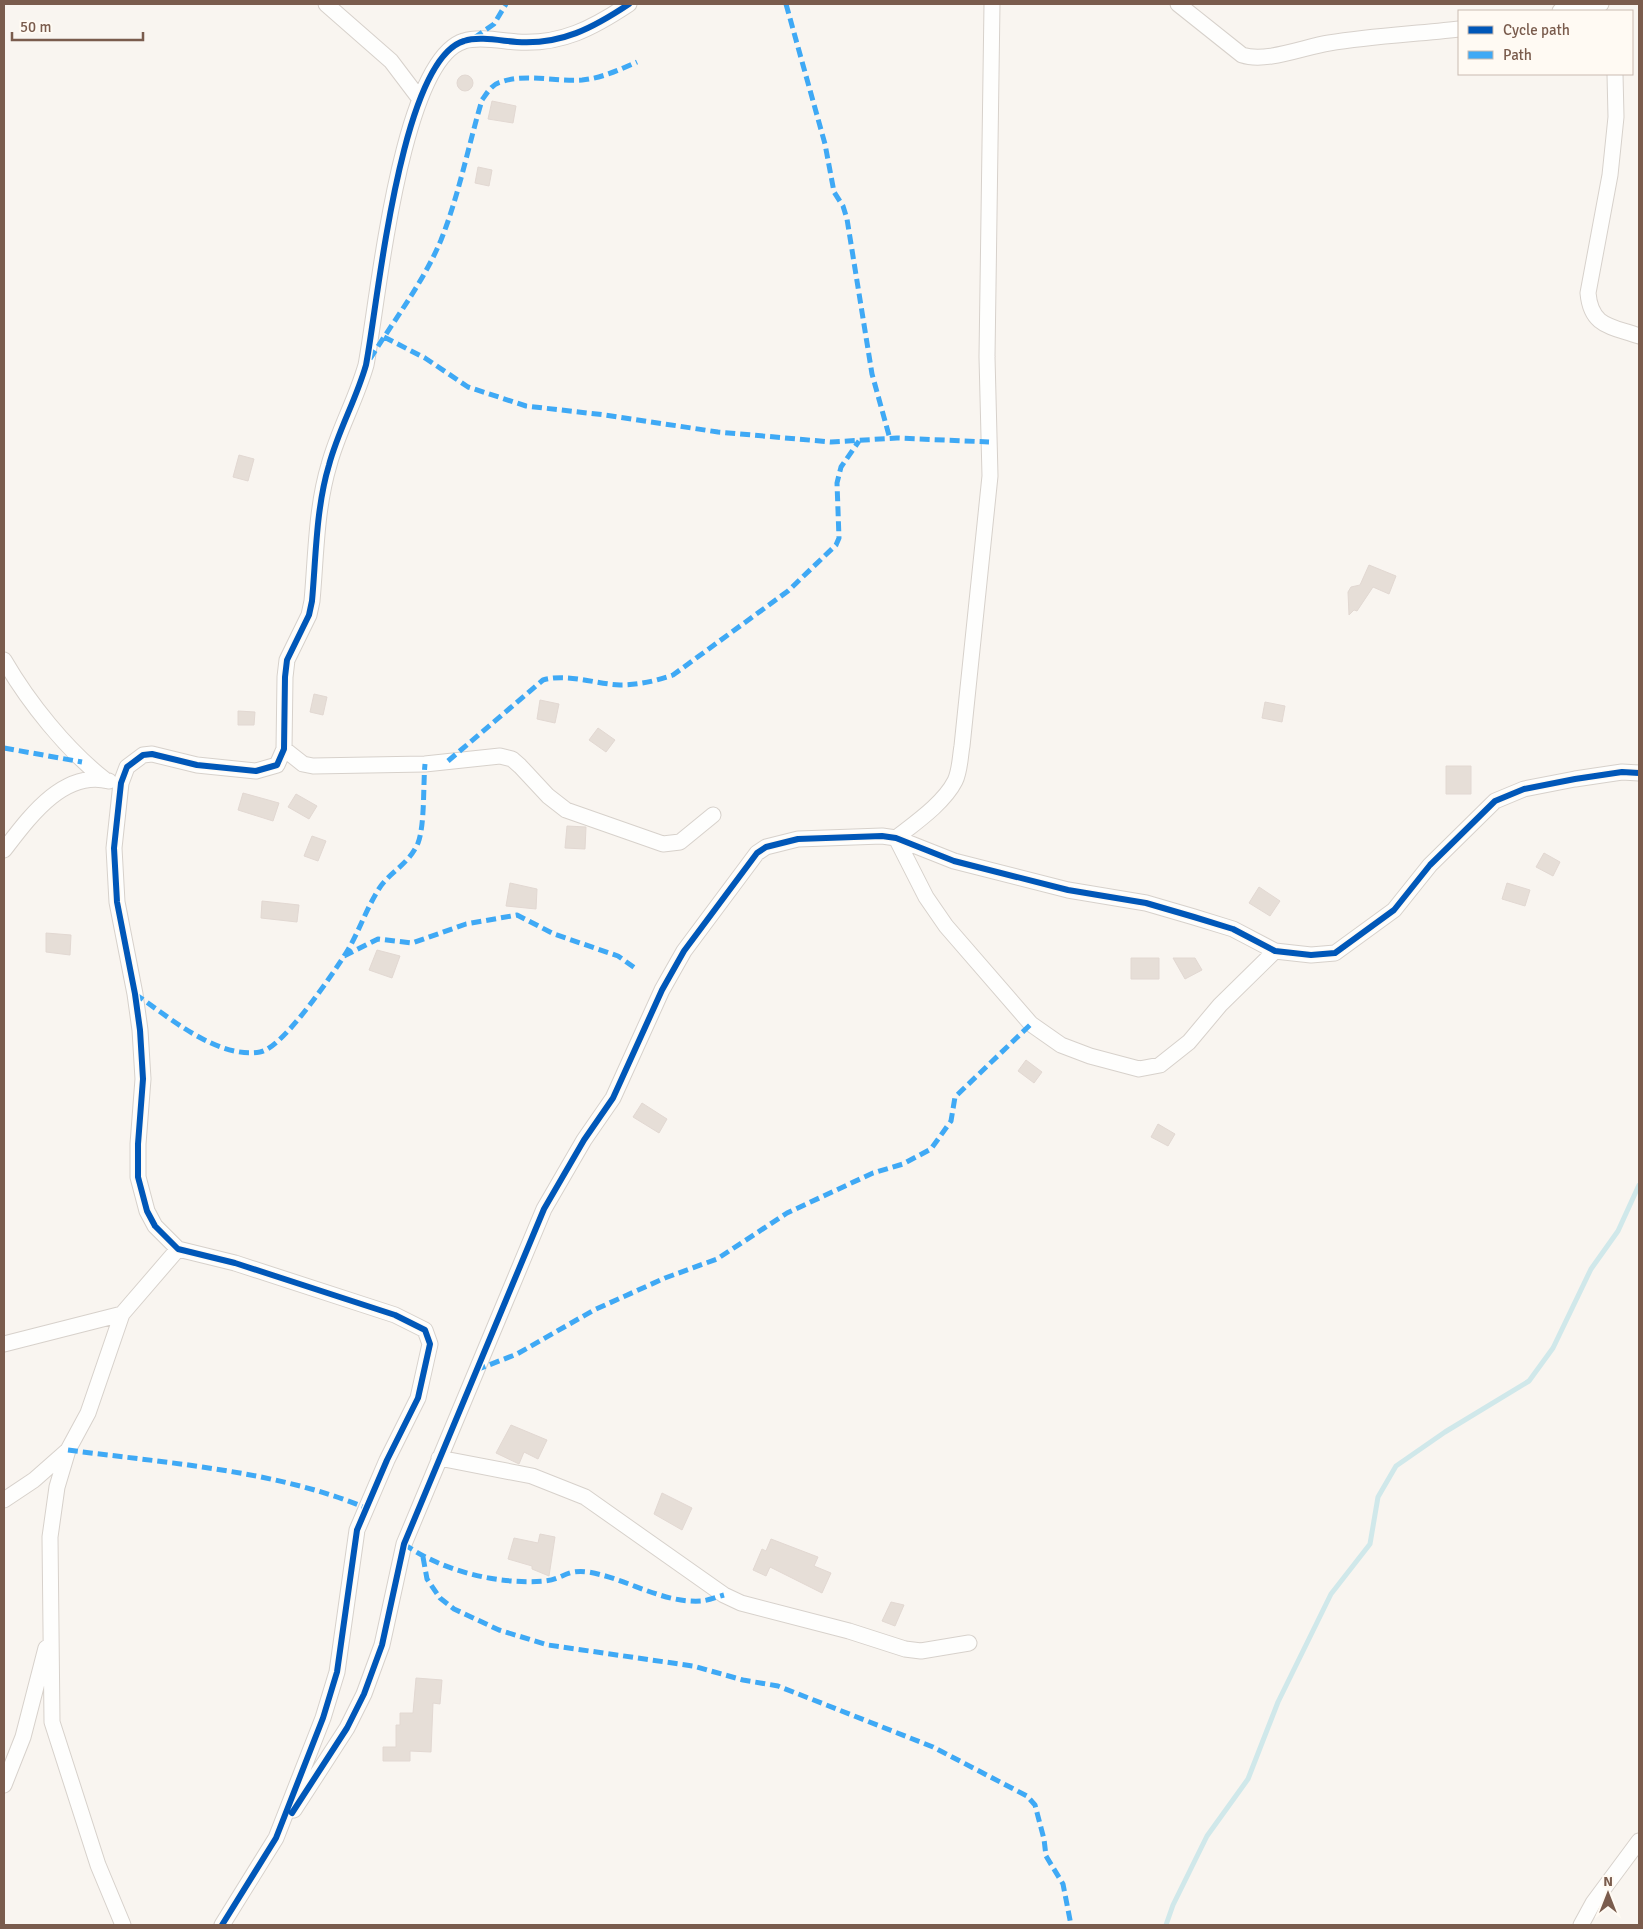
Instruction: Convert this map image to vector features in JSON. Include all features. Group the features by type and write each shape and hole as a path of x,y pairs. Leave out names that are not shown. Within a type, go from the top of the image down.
{"street":[{"path":"326,4 391,61 419,98"},
{"path":"276,1838 324,1718 338,1672 357,1530 418,1398 429,1355 429,1337 425,1330 395,1314 236,1263 178,1249 155,1226 148,1211 138,1177 138,1144 143,1079 136,994 117,902 114,857 120,783 127,767 143,755 152,754 197,765 256,770 277,765 284,749 287,660 308,615 312,601 320,512 328,466 340,430 360,386 366,365 405,144 419,98 443,57 464,41 528,43 555,41 607,18 629,4"},
{"path":"896,838 924,816 951,788 956,779 962,746 990,476 987,357 992,4"},
{"path":"1178,4 1242,56 1248,57 1269,56 1330,43 1458,29"},
{"path":"1566,10 1601,4"},
{"path":"1615,75 1616,117 1610,175 1592,265 1588,293 1589,308 1595,318 1602,323 1639,336"},
{"path":"4,660 20,686 82,762 104,779"},
{"path":"284,749 303,764 313,766 425,764 500,756 512,760 520,766 548,796 566,810 663,844 680,842 714,815"},
{"path":"222,1925 347,1728 364,1694 382,1645 404,1544 544,1209 584,1140 613,1098 662,990 684,951 757,854 766,847 798,839 882,836 896,838 954,861 1068,890 1146,904 1233,929 1274,951 1311,955 1335,953 1394,910 1430,864 1495,800 1509,794 1575,779 1622,772 1639,773"},
{"path":"4,850 18,833 62,789 82,781 104,779 120,783"},
{"path":"896,838 926,896 946,926 1031,1024 1061,1045 1090,1056 1139,1069 1160,1065 1189,1042 1220,1005 1274,951"},
{"path":"123,1925 98,1865 52,1722 50,1537 57,1487 68,1450 88,1413 122,1314 178,1249"},
{"path":"4,1344 122,1314"},
{"path":"4,1500 34,1480 68,1450"},
{"path":"439,1458 532,1476 584,1497 724,1595 741,1603 849,1631 905,1649 921,1651 969,1643"},
{"path":"4,1785 23,1737 51,1630"},
{"path":"1581,1925 1593,1903 1639,1841"}],"building":[{"path":"465,75 471,77 473,83 471,89 465,91 459,89 457,83 459,77"},
{"path":"492,101 516,106 513,123 488,119"},
{"path":"478,167 492,170 489,186 475,183"},
{"path":"239,455 254,459 248,481 233,477"},
{"path":"1369,565 1396,576 1389,594 1373,587 1357,611 1354,610 1349,615 1348,592 1351,587 1360,585"},
{"path":"314,694 327,697 323,715 310,712"},
{"path":"540,700 559,704 555,723 537,719"},
{"path":"1265,702 1285,706 1282,722 1262,718"},
{"path":"238,711 255,712 254,725 238,725"},
{"path":"598,728 615,740 606,752 589,740"},
{"path":"1446,766 1471,766 1471,794 1446,794"},
{"path":"243,793 279,803 273,821 238,810"},
{"path":"296,794 317,806 309,819 288,807"},
{"path":"567,826 586,827 585,849 565,848"},
{"path":"312,836 326,841 318,861 304,856"},
{"path":"1544,853 1560,862 1553,876 1536,867"},
{"path":"510,883 537,889 536,909 506,906"},
{"path":"1507,883 1530,890 1525,906 1502,899"},
{"path":"1259,887 1280,901 1270,916 1249,903"},
{"path":"262,901 299,905 297,922 261,918"},
{"path":"46,933 71,935 70,955 46,952"},
{"path":"377,950 400,956 392,978 369,970"},
{"path":"1131,958 1159,958 1159,979 1131,979"},
{"path":"1173,958 1195,958 1202,970 1185,979"},
{"path":"1026,1060 1042,1072 1034,1083 1018,1071"},
{"path":"642,1103 667,1119 659,1133 633,1117"},
{"path":"1158,1124 1175,1134 1168,1146 1151,1137"},
{"path":"511,1425 547,1440 538,1459 524,1452 519,1464 496,1453"},
{"path":"662,1493 692,1508 682,1530 654,1514"},
{"path":"540,1534 555,1537 549,1576 532,1569 532,1566 508,1559 514,1538 538,1543"},
{"path":"771,1539 818,1557 814,1566 831,1573 822,1593 770,1567 766,1576 753,1570 762,1549 766,1551"},
{"path":"891,1602 904,1605 895,1626 882,1621"},
{"path":"416,1678 442,1680 440,1704 433,1703 431,1752 410,1751 410,1761 383,1761 383,1747 396,1747 396,1725 400,1725 400,1713 413,1713"}],"waterway":[{"path":"1166,1925 1173,1905 1207,1836 1248,1779 1278,1702 1331,1594 1370,1544 1378,1497 1396,1466 1445,1432 1529,1381 1553,1348 1591,1269 1618,1231 1639,1185"}],"marked path":[{"path":"474,38 494,24 506,4"},
{"path":"786,4 825,144 834,192 843,206 847,219 872,374 890,439"},
{"path":"370,359 434,256 458,188 482,100 490,89 498,83 511,79 589,79 637,62"},
{"path":"384,337 425,358 468,387 526,406 605,415 718,432 831,442 897,438 989,442"},
{"path":"448,761 543,680 572,678 627,685 673,675 788,591 836,545 839,538 837,483 841,467 859,441"},
{"path":"4,748 82,762"},
{"path":"135,994 178,1024 211,1043 227,1049 244,1052 260,1052 270,1048 294,1025 319,993 350,946 381,885 414,851 422,826 425,764"},
{"path":"344,956 378,939 412,943 466,924 517,915 554,934 618,956 635,968"},
{"path":"476,1370 517,1354 594,1310 665,1278 717,1259 787,1213 873,1173 903,1164 931,1149 951,1121 955,1097 1031,1024"},
{"path":"68,1450 258,1476 331,1495 366,1508"},
{"path":"404,1544 419,1554 453,1569 508,1581 545,1581 581,1571 616,1579 673,1599 702,1601 724,1595"},
{"path":"423,1557 427,1579 440,1598 454,1609 499,1630 548,1645 693,1666 743,1680 778,1686 933,1747 1027,1796 1035,1805 1044,1839 1046,1856 1063,1884 1071,1925"}],"cycle path":[{"path":"222,1925 276,1838 323,1718 337,1672 357,1530 387,1460 418,1398 430,1344 425,1330 395,1315 235,1263 178,1249 155,1226 147,1211 138,1177 138,1144 143,1079 140,1030 117,902 114,848 121,783 127,767 143,755 152,754 197,765 256,771 277,765 284,749 287,660 309,615 312,601 321,498 337,440 366,365 385,240 408,136 423,91 442,58 464,41 483,39 533,42 562,38 589,27 629,4"},
{"path":"292,1813 347,1728 364,1694 382,1645 404,1544 544,1209 584,1140 613,1098 662,990 684,951 757,853 766,847 798,839 882,836 896,838 954,861 1068,890 1146,903 1194,917 1233,929 1275,951 1311,955 1335,953 1394,910 1430,865 1495,801 1524,789 1575,779 1622,772 1639,773"}]}
